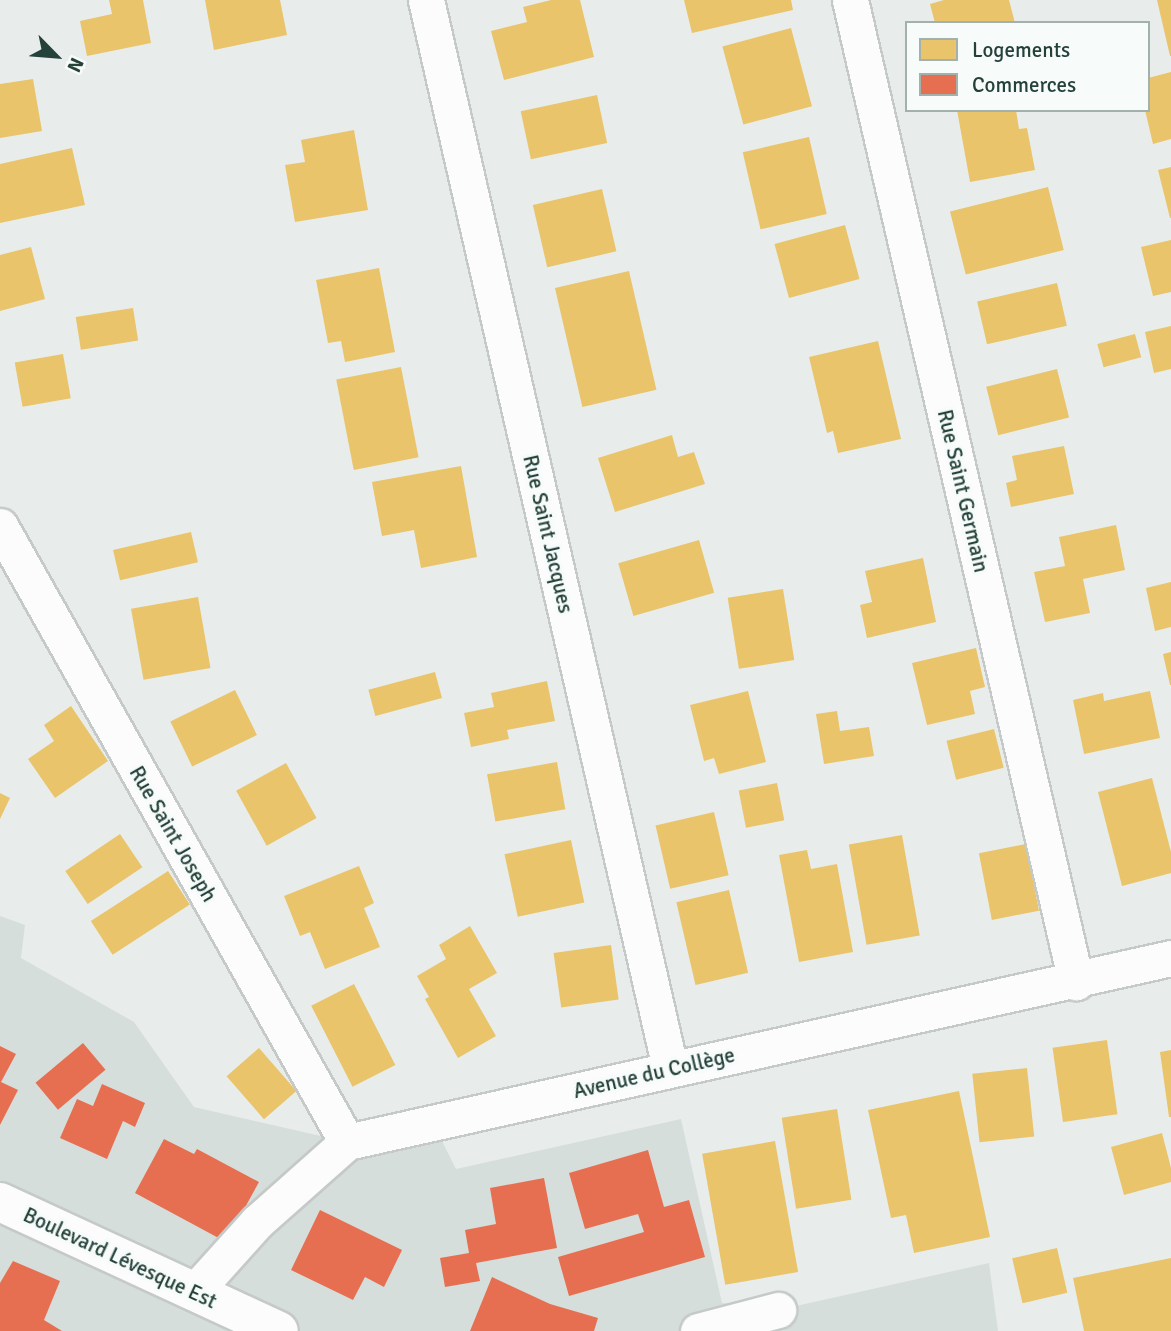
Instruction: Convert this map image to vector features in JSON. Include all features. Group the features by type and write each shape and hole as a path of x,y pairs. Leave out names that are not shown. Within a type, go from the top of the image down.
{"street":[{"name":"Rue Saint Jacques","path":"426,0 670,1068"},
{"name":"Rue Saint Germain","path":"850,0 1076,982"},
{"name":"Rue Saint Joseph","path":"0,530 347,1142"},
{"name":"Avenue du Collège","path":"194,1292 257,1222 347,1142 670,1068 1076,982 1171,958"},
{"name":"Boulevard Lévesque Est","path":"0,1202 279,1331"},
{"path":"698,1331 778,1310"}],"shaded area":[{"path":"0,916 25,925 21,958 134,1022 194,1107 347,1142 433,1123 456,1169 681,1119 722,1303 778,1310 989,1263 998,1331 0,1331"}],"building: Logements":[{"path":"109,0 143,0 151,43 87,56 80,21 112,14"},
{"path":"205,0 280,0 287,35 214,50"},
{"path":"551,0 580,0 594,57 504,80 491,31 527,22 523,7"},
{"path":"684,0 791,0 793,10 692,33"},
{"path":"944,0 1009,0 1014,21 934,21 930,4"},
{"path":"1157,0 1171,0 1171,56 1170,56"},
{"path":"791,28 812,106 743,125 722,46"},
{"path":"1171,72 1171,139 1153,144 1145,112 1150,112 1150,77"},
{"path":"33,79 42,131 0,138 0,84"},
{"path":"597,95 607,143 531,159 521,111"},
{"path":"957,112 1016,112 1019,129 1027,128 1035,170 970,182"},
{"path":"354,130 368,210 295,222 285,165 305,162 301,140"},
{"path":"809,137 827,214 761,229 743,152"},
{"path":"72,148 85,205 0,223 0,164"},
{"path":"1171,167 1171,218 1170,218 1158,170"},
{"path":"1048,187 1064,250 966,275 950,211"},
{"path":"602,189 616,251 547,267 533,205"},
{"path":"845,225 859,279 789,298 774,244"},
{"path":"1171,240 1171,292 1153,296 1141,247"},
{"path":"31,247 45,299 0,311 0,255"},
{"path":"379,268 395,352 345,362 341,341 328,343 316,280"},
{"path":"629,271 656,390 582,407 555,288"},
{"path":"1057,283 1067,326 987,344 977,301"},
{"path":"133,308 138,341 81,350 76,317"},
{"path":"1171,326 1171,369 1154,373 1145,332"},
{"path":"1135,334 1141,357 1104,367 1097,344"},
{"path":"878,341 901,439 838,453 833,431 827,433 809,357"},
{"path":"63,354 71,398 23,407 15,363"},
{"path":"401,367 419,457 354,470 336,380"},
{"path":"1057,369 1069,418 998,435 986,387"},
{"path":"672,435 678,457 694,452 705,484 615,512 598,458"},
{"path":"1064,446 1074,494 1011,507 1006,483 1017,480 1012,456"},
{"path":"461,466 477,557 421,568 414,530 382,536 372,482"},
{"path":"1116,525 1125,570 1083,579 1090,613 1045,622 1034,572 1065,566 1059,537"},
{"path":"191,532 198,562 120,580 113,550"},
{"path":"699,540 714,593 633,616 618,563"},
{"path":"923,558 936,622 867,638 860,605 872,602 865,571"},
{"path":"1171,582 1171,627 1155,631 1146,588"},
{"path":"783,589 794,660 739,669 728,598"},
{"path":"198,597 211,668 144,680 131,609"},
{"path":"976,648 985,687 970,691 975,714 927,725 912,663"},
{"path":"1171,652 1171,685 1170,685 1163,654"},
{"path":"435,672 442,698 375,716 368,690"},
{"path":"547,681 555,721 507,730 509,739 471,747 464,713 494,707 491,693"},
{"path":"235,690 257,735 192,767 170,722"},
{"path":"748,691 766,762 719,774 714,758 704,761 690,705"},
{"path":"1150,691 1160,738 1084,754 1073,700 1103,693 1104,701"},
{"path":"71,706 108,761 55,798 28,759 54,741 44,725"},
{"path":"837,711 840,731 869,727 874,756 824,764 816,714"},
{"path":"994,729 1004,768 956,780 946,741"},
{"path":"557,762 565,809 495,822 487,774"},
{"path":"286,763 317,818 267,846 236,791"},
{"path":"1152,778 1171,852 1171,873 1122,886 1098,792"},
{"path":"777,783 784,820 746,828 739,790"},
{"path":"0,793 10,798 0,819"},
{"path":"714,812 729,875 670,889 656,825"},
{"path":"120,834 142,867 88,904 65,871"},
{"path":"902,835 920,935 867,945 849,844"},
{"path":"571,840 584,903 518,917 504,854"},
{"path":"1026,844 1039,911 992,920 979,853"},
{"path":"807,850 811,869 837,864 853,952 799,962 779,855"},
{"path":"359,866 374,903 364,908 380,947 325,969 310,932 300,936 284,896"},
{"path":"168,871 190,905 113,955 91,921"},
{"path":"729,890 748,973 696,985 676,902"},
{"path":"470,926 497,973 469,989 496,1036 458,1058 425,999 429,997 417,976 446,959 439,945"},
{"path":"611,945 619,999 561,1008 554,953"},
{"path":"354,984 395,1065 353,1087 311,1006"},
{"path":"1107,1040 1117,1114 1063,1122 1053,1048"},
{"path":"259,1048 296,1091 264,1119 227,1076"},
{"path":"1171,1050 1171,1117 1169,1117 1160,1052"},
{"path":"1027,1068 1034,1137 980,1142 972,1074"},
{"path":"959,1091 990,1237 914,1253 906,1215 891,1218 868,1110"},
{"path":"837,1109 851,1200 796,1209 782,1118"},
{"path":"1162,1133 1171,1168 1171,1182 1124,1195 1111,1147"},
{"path":"775,1141 798,1272 725,1285 702,1154"},
{"path":"1057,1248 1067,1293 1023,1303 1012,1258"},
{"path":"1171,1258 1171,1331 1084,1331 1073,1278"}],"building: Commerces":[{"path":"83,1043 105,1070 58,1110 36,1083"},
{"path":"0,1046 16,1054 1,1082 18,1090 0,1125"},
{"path":"102,1084 145,1103 135,1127 123,1121 107,1159 60,1138 77,1099 93,1106"},
{"path":"164,1139 194,1154 197,1149 259,1182 226,1242 135,1193"},
{"path":"648,1150 664,1207 689,1200 705,1257 569,1296 558,1257 644,1232 638,1214 585,1229 569,1173"},
{"path":"544,1178 557,1248 476,1263 480,1281 445,1287 440,1258 469,1253 465,1230 496,1224 490,1188"},
{"path":"320,1210 402,1250 384,1287 365,1277 353,1300 291,1270"},
{"path":"13,1261 60,1281 44,1320 62,1331 0,1331 0,1283"},
{"path":"492,1277 550,1304 598,1318 594,1331 470,1331"}]}
